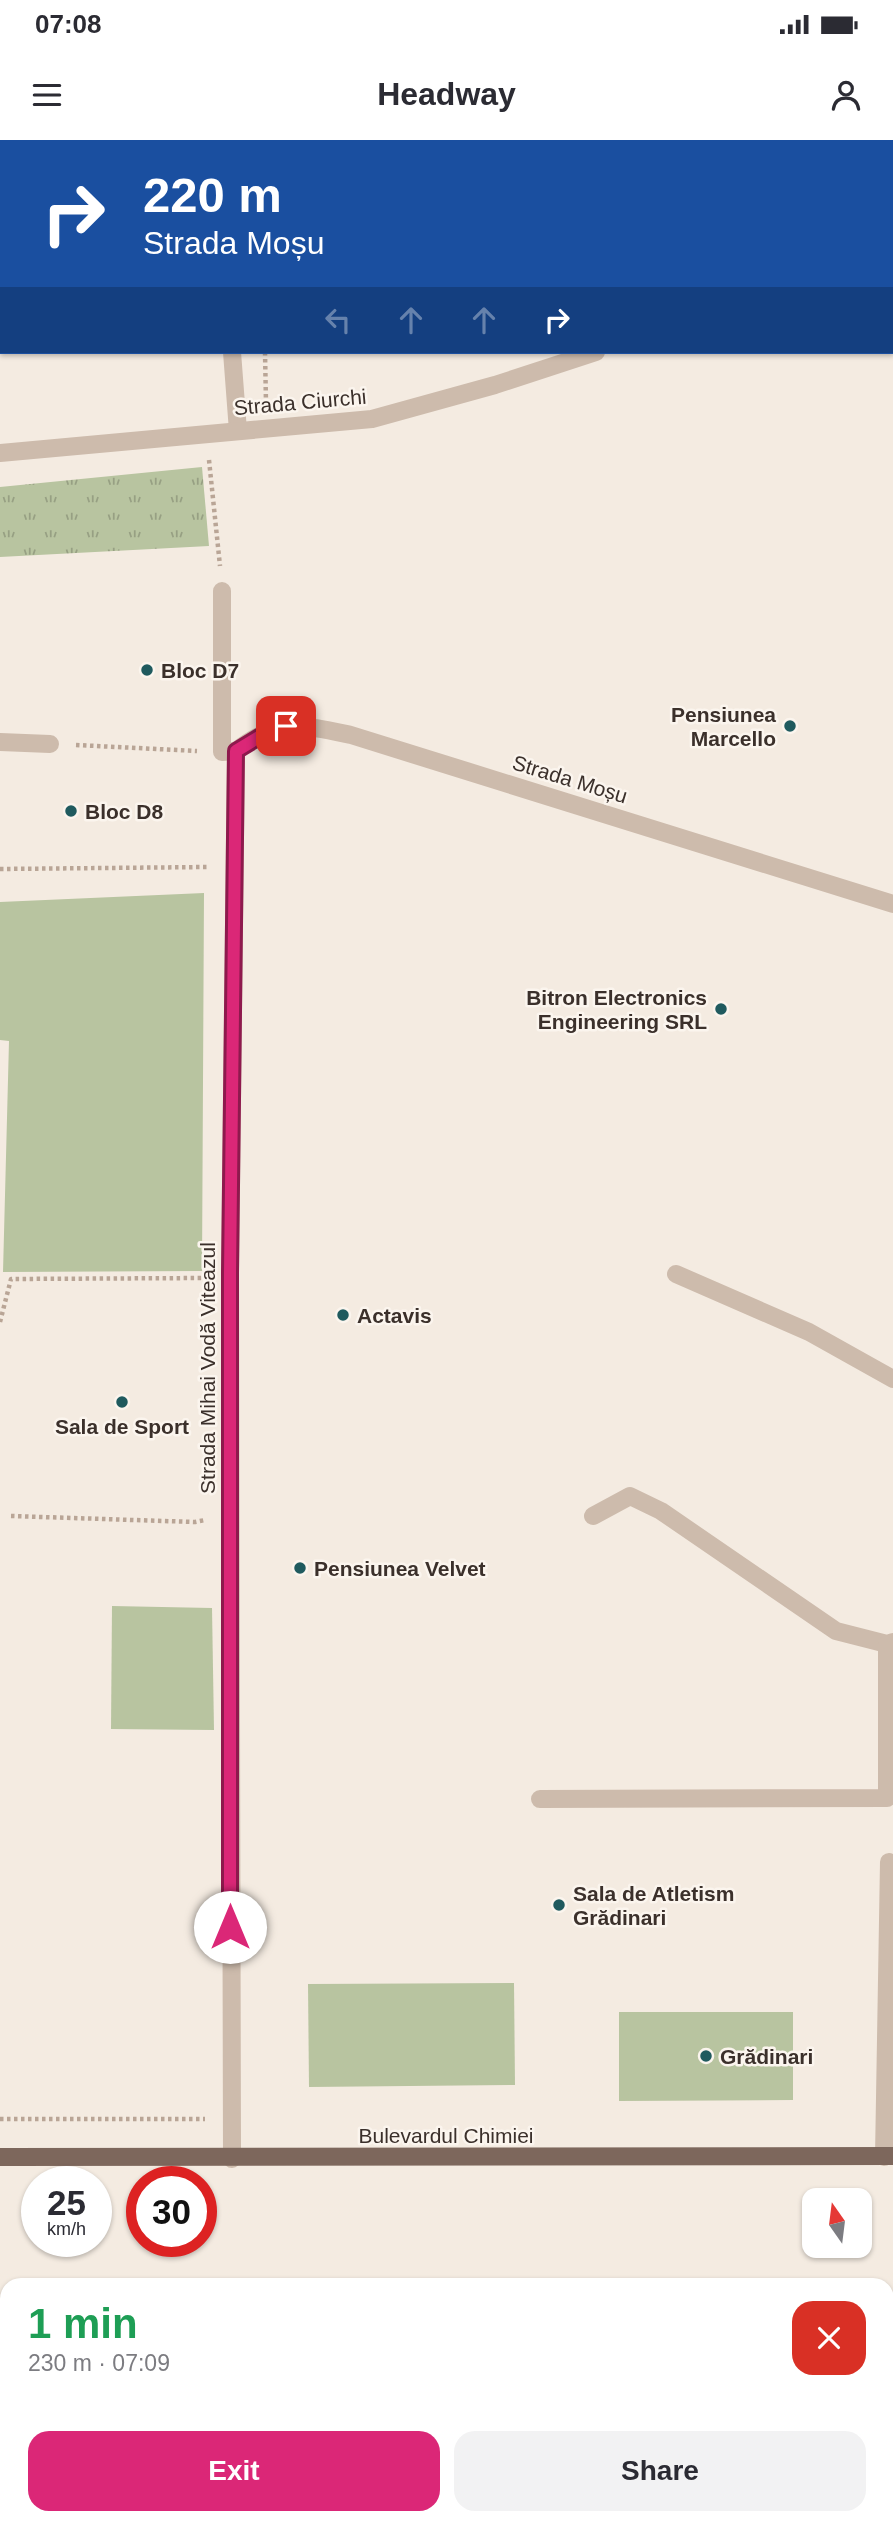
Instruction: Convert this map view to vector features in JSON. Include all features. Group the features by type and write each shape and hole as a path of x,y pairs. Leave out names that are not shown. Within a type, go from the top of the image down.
{"main road":[{"name":"Bulevardul Chimiei","path":"0,2157 888,2157"}],"street":[{"path":"232,354 238,431"},
{"name":"Strada Ciurchi","path":"0,453 372,419 590,354"},
{"name":"Strada Mihai Vodă Viteazul","path":"222,591 234,866 230,1273 232,2159"},
{"name":"Strada Moșu","path":"229,752 286,726 306,725 351,735 893,904"},
{"path":"0,742 50,744"},
{"path":"676,1274 809,1332 893,1379"},
{"path":"540,1799 890,1802 890,1643 836,1631 661,1511 630,1496 593,1516"},
{"path":"888,2157 890,1862"}],"path":[{"path":"265,354 267,428"},
{"path":"206,434 222,591"},
{"path":"50,744 229,752"},
{"path":"0,869 234,866"},
{"path":"0,1322 11,1279 204,1279"},
{"path":"11,1516 195,1522"},
{"path":"0,2119 230,2119"}],"green space":[{"path":"202,467 209,546 0,557 0,487"},
{"path":"204,893 202,1271 3,1272 9,1041 0,1040 0,902"},
{"path":"112,1606 212,1608 214,1730 111,1729"},
{"path":"514,1983 515,2085 309,2087 308,1984"},
{"name":"Grădinari","path":"619,2012 793,2012 793,2100 619,2101"}],"place":[{"name":"Bloc D7","path":"147,670"},
{"name":"Pensiunea Marcello","path":"790,726"},
{"name":"Bloc D8","path":"71,811"},
{"name":"Bitron Electronics Engineering SRL","path":"721,1009"},
{"name":"Actavis","path":"343,1315"},
{"name":"Sala de Sport","path":"122,1402"},
{"name":"Pensiunea Velvet","path":"300,1568"},
{"name":"Sala de Atletism Grădinari","path":"559,1905"},
{"name":"Grădinari","path":"706,2056"}],"route":[{"path":"230,1927 230,1273 236,751 264,734 286,726"}]}
